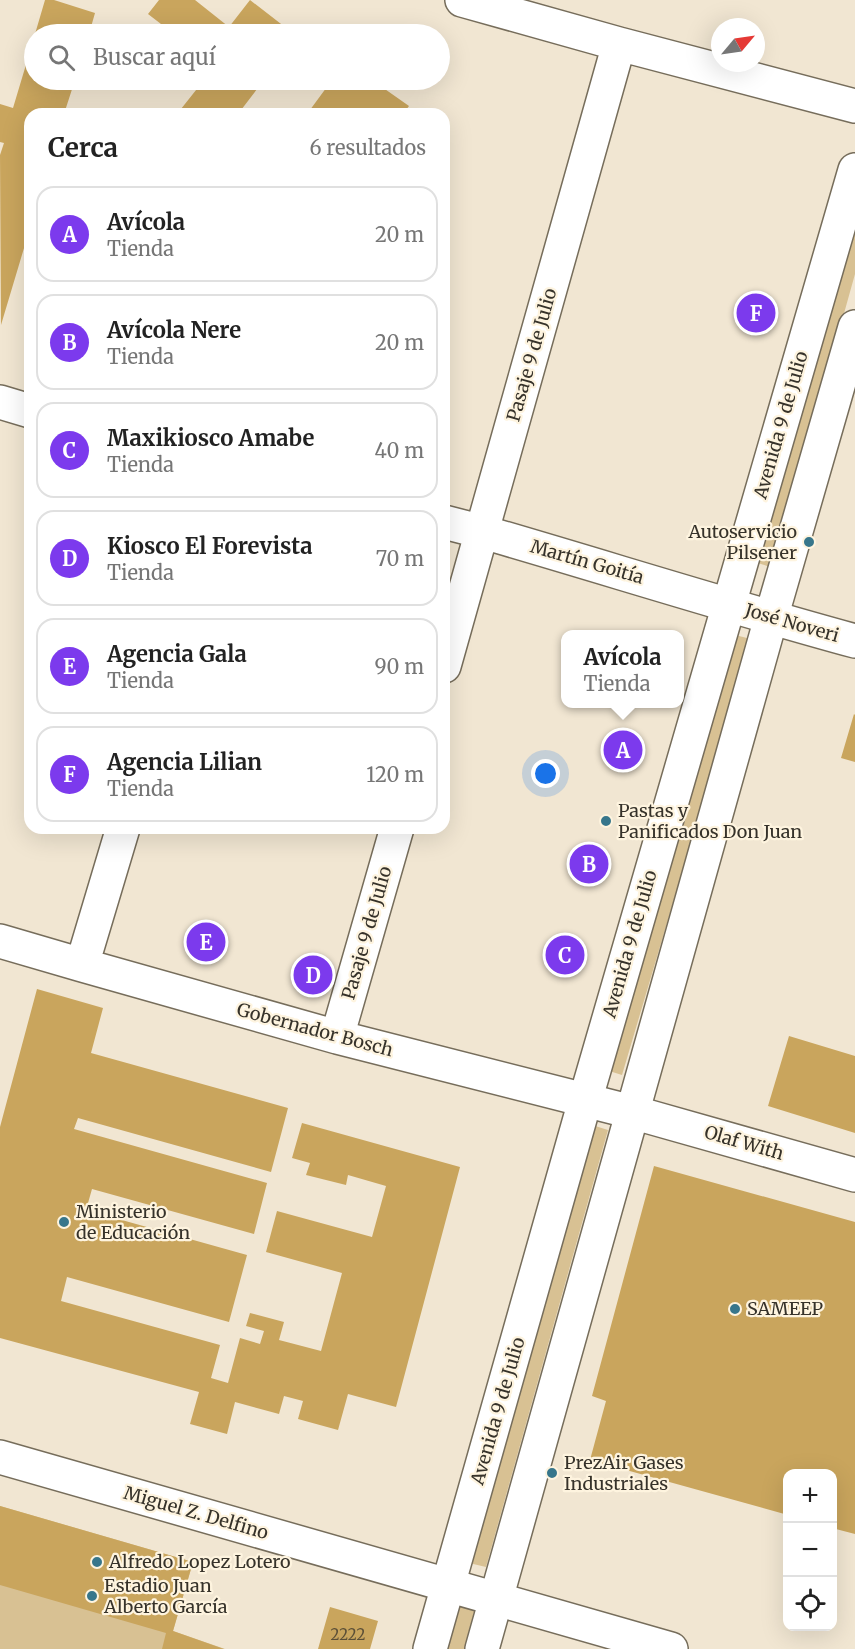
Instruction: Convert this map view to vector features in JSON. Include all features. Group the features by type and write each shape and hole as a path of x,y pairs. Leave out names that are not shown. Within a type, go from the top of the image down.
{"street":[{"path":"462,0 855,106"},
{"name":"Pasaje 9 de Julio","path":"450,645 619,44"},
{"name":"Avenida 9 de Julio","path":"430,1649 585,1101 855,171"},
{"path":"482,1649 771,618 855,327"},
{"name":"Martín Goitía","path":"450,524 729,604"},
{"name":"José Noveri","path":"729,604 855,641"},
{"path":"82,965 121,834"},
{"name":"Pasaje 9 de Julio","path":"337,1037 395,834"},
{"name":"Gobernador Bosch","path":"0,941 337,1037 632,1112"},
{"name":"Olaf With","path":"632,1112 855,1175"},
{"name":"Miguel Z. Delfino","path":"0,1457 671,1649"}],"shaded area":[{"path":"855,214 855,274 773,568 758,563"},
{"path":"735,635 751,639 622,1075 606,1070"},
{"path":"592,1125 608,1130 486,1567 469,1563"},
{"name":"Estadio Juan Alberto García","path":"0,1506 193,1562 173,1631 225,1649 0,1649"},
{"path":"458,1604 475,1609 464,1649 445,1649"}],"building":[{"path":"45,0 54,0 95,13 92,24 38,24"},
{"path":"159,0 195,0 225,24 161,24 148,14"},
{"path":"250,0 281,24 231,24"},
{"path":"24,71 24,90 72,90 66,108 24,108 24,248 1,325 0,155 4,143 0,142 0,104 13,108"},
{"path":"196,90 256,90 243,108 182,108"},
{"path":"325,90 386,90 409,106 408,108 311,108"},
{"path":"855,715 855,762 841,758"},
{"name":"Ministerio de Educación","path":"37,989 103,1008 91,1053 288,1108 271,1172 78,1118 74,1129 267,1183 254,1234 92,1189 86,1210 247,1255 229,1322 67,1277 61,1301 220,1345 211,1378 228,1383 240,1338 260,1344 264,1331 246,1326 250,1313 284,1322 279,1340 321,1351 342,1273 266,1252 277,1211 372,1237 386,1186 348,1175 346,1185 306,1175 310,1163 292,1158 302,1123 460,1167 396,1407 348,1394 338,1430 298,1419 303,1401 284,1396 279,1414 235,1402 227,1434 190,1424 199,1392 0,1338 0,1127"},
{"path":"789,1036 855,1056 855,1133 768,1106"},
{"name":"SAMEEP","path":"654,1166 855,1222 855,1534 837,1529 837,1469 783,1469 783,1514 590,1460 606,1401 592,1396"},
{"name":"Estadio Juan Alberto García","path":"0,1506 193,1562 173,1631 224,1649 162,1649 166,1633 0,1585"},
{"path":"330,1607 378,1621 370,1649 318,1649"}],"place":[{"name":"Agencia Lilian","path":"756,313"},
{"name":"Autoservicio Pilsener","path":"809,542"},
{"name":"Avícola","path":"623,750"},
{"name":"Pastas y Panificados Don Juan","path":"606,821"},
{"name":"Avícola Nere","path":"589,864"},
{"name":"Agencia Gala","path":"206,942"},
{"name":"Maxikiosco Amabe","path":"565,955"},
{"name":"Kiosco El Forevista","path":"313,975"},
{"name":"Ministerio de Educación","path":"64,1222"},
{"name":"SAMEEP","path":"735,1309"},
{"name":"PrezAir Gases Industriales","path":"552,1473"},
{"name":"Alfredo Lopez Lotero","path":"97,1562"},
{"name":"Estadio Juan Alberto García","path":"92,1596"}]}
